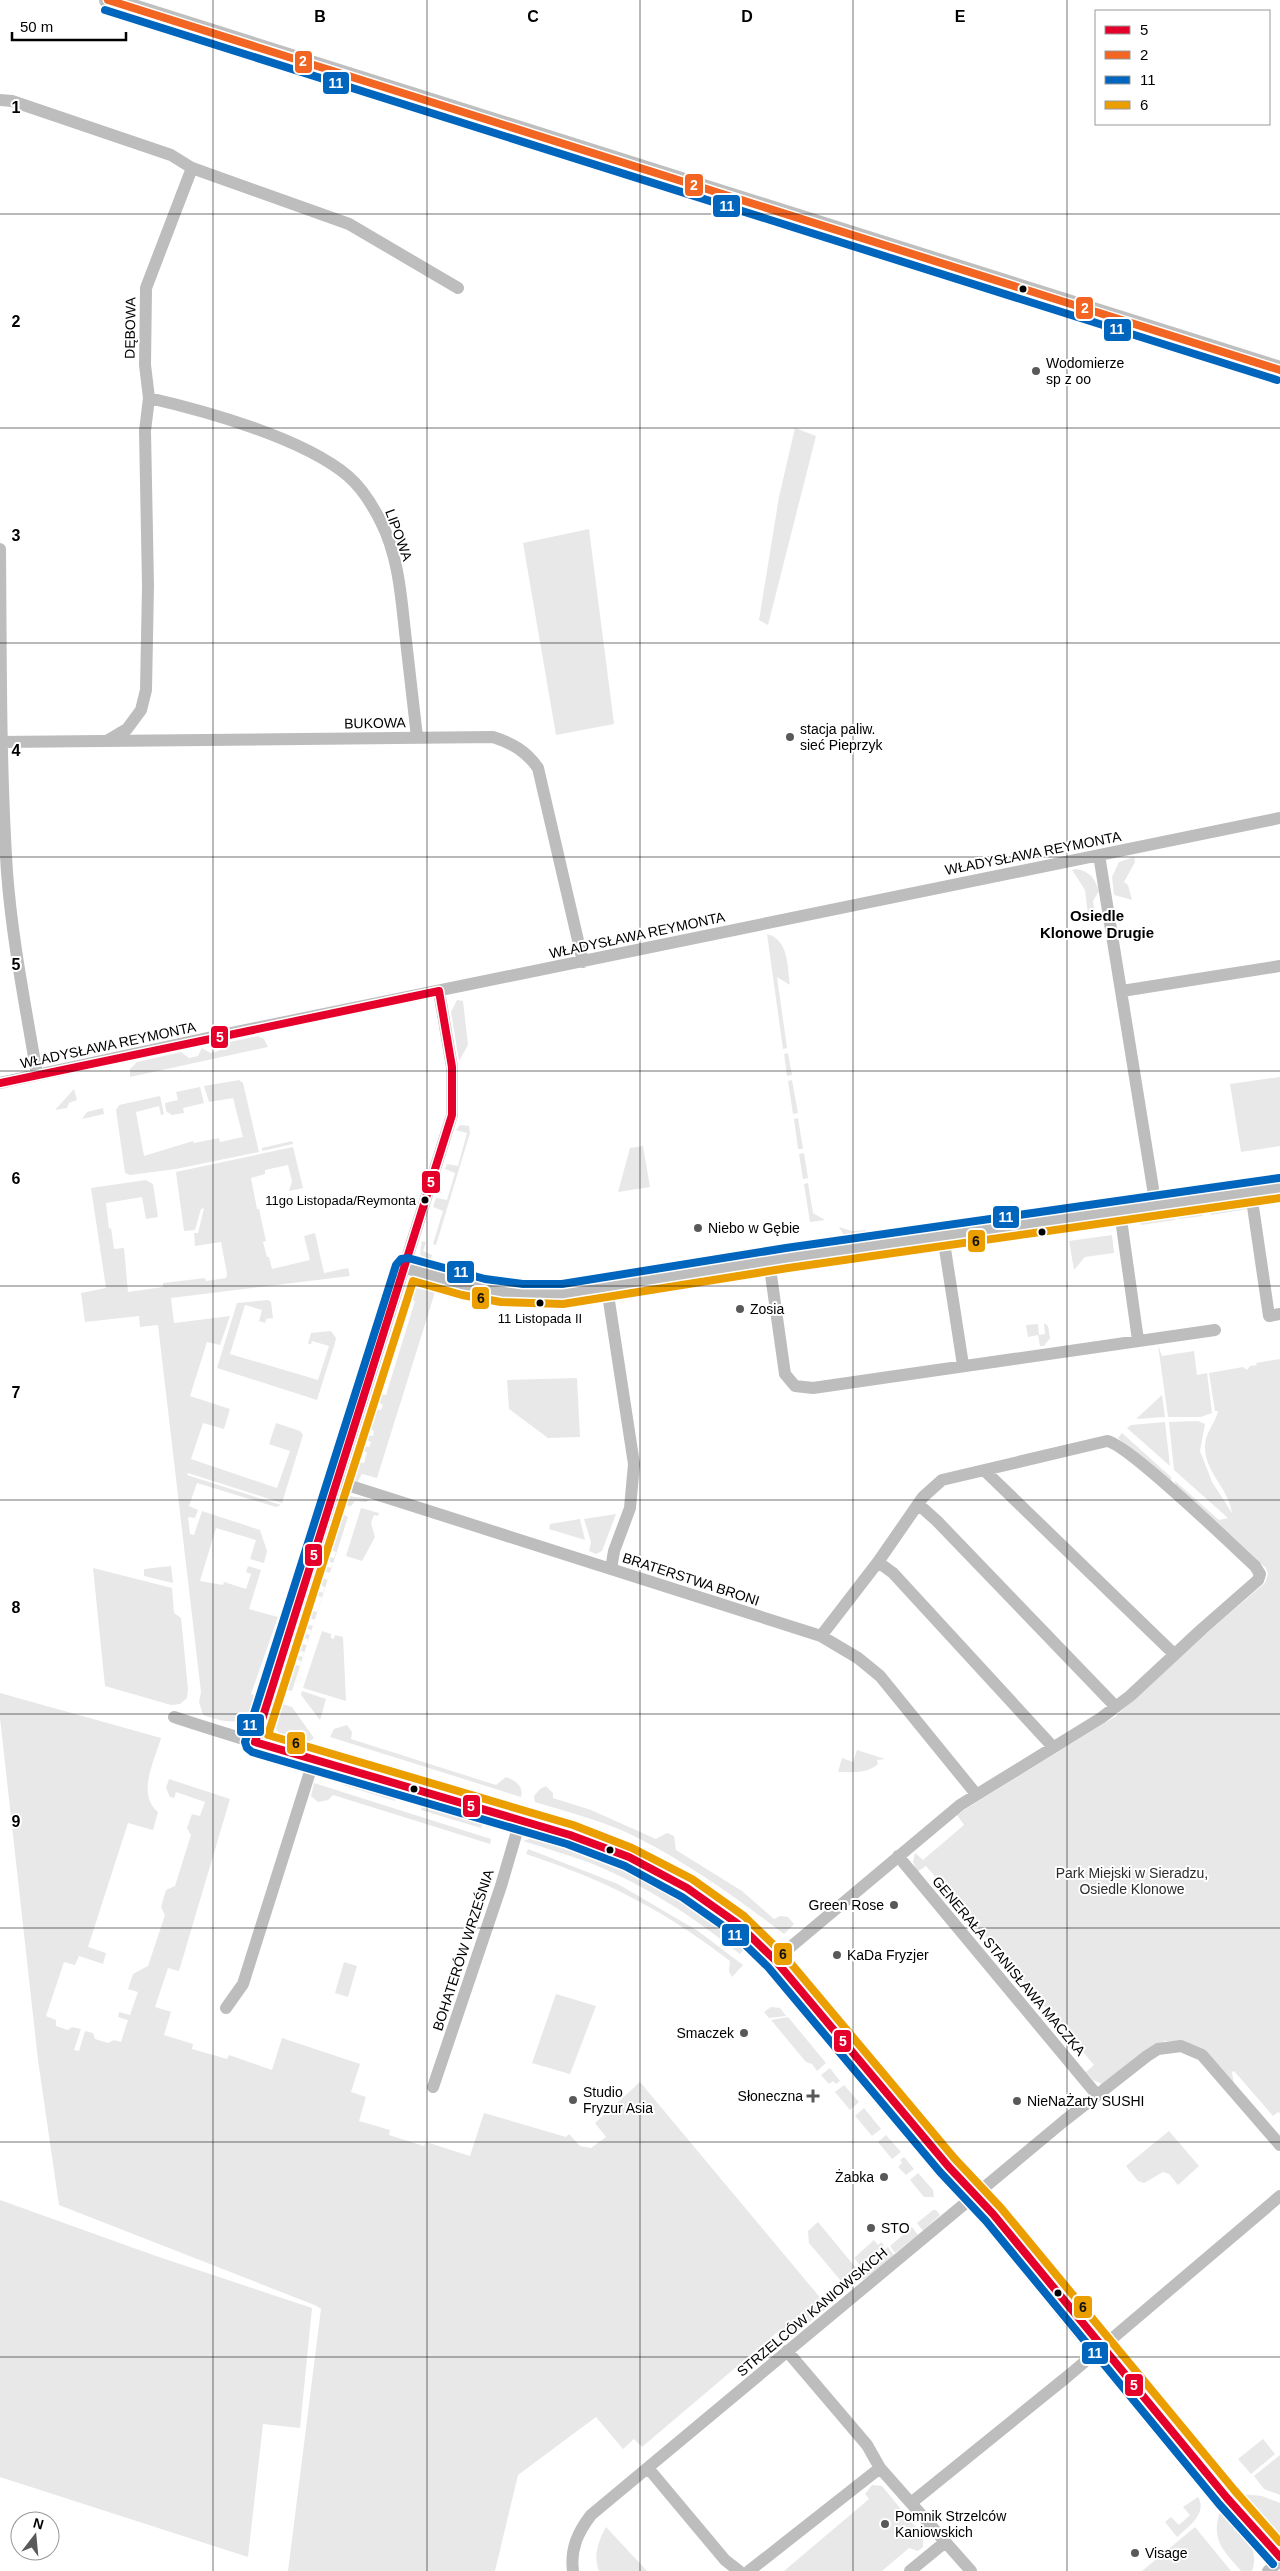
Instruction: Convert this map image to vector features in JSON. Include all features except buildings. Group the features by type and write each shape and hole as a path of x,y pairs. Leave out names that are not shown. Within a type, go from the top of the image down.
{"main road":[{"path":"108,0 1280,370"}],"street":[{"path":"0,100 12,101 171,155 192,168 349,224 458,288"},
{"name":"DĘBOWA","path":"107,741 127,729 141,710 146,690 148,585 145,431 149,398 145,365 146,288 192,168"},
{"name":"LIPOWA","path":"149,398 176,404 271,434 308,450 348,476 368,499 382,523 395,561 402,599 417,737"},
{"path":"0,549 1,742 7,871 12,924 37,1075"},
{"name":"BUKOWA","path":"1,742 493,737 510,742 531,758 538,768 544,786 583,962"},
{"name":"WŁADYSŁAWA REYMONTA","path":"0,1083 1280,818"},
{"path":"1099,855 1156,1207"},
{"path":"1122,991 1280,966"},
{"path":"256,1742 406,1268 452,1115 452,1067 440,991"},
{"path":"406,1268 481,1290 510,1295 540,1296 607,1288 769,1261 1280,1188"},
{"path":"1251,1193 1269,1316 1280,1314"},
{"path":"1120,1212 1138,1340"},
{"path":"943,1236 963,1365"},
{"path":"769,1261 785,1374 794,1386 813,1388 1215,1330"},
{"path":"607,1288 634,1464 630,1508 614,1551 611,1569"},
{"path":"775,1960 898,1856 976,1794 1116,1707 1258,1580 1260,1574 1255,1566 1115,1443 1103,1442 942,1480 928,1491 918,1504 878,1562 822,1636"},
{"path":"985,1471 1174,1654"},
{"name":"BRATERSTWA BRONI","path":"338,1482 822,1636 858,1658 880,1676 976,1794"},
{"path":"918,1504 944,1528 1116,1707"},
{"path":"878,1562 893,1573 1053,1747"},
{"path":"174,1717 586,1841 660,1871 720,1910 757,1941 775,1960 948,2166 976,2195 1103,2346 1116,2366 1183,2446 1280,2557"},
{"path":"226,2008 243,1984 314,1759"},
{"name":"BOHATERÓW WRZEŚNIA","path":"433,2088 501,1886 520,1821"},
{"name":"GENERAŁA STANISŁAWA MACZKA","path":"898,1856 1097,2095"},
{"name":"STRZELCÓW KANIOWSKICH","path":"573,2571 573,2548 582,2527 591,2515 1146,2056 1167,2046 1181,2046 1202,2055 1280,2145"},
{"path":"911,2503 1103,2346 1280,2196"},
{"path":"787,2351 867,2446 880,2468 944,2543 971,2571"},
{"path":"648,2468 726,2560 739,2571"},
{"path":"749,2571 880,2468"},
{"path":"910,2571 944,2543"},
{"path":"1268,2571 1280,2561"}],"green space":[{"path":"795,428 816,436 768,625 759,620 779,497"},
{"path":"589,529 614,724 556,735 523,543"},
{"path":"1134,857 1135,862 1124,882 1128,885 1132,900 1114,895 1112,877 1119,862"},
{"path":"1076,869 1085,872 1094,879 1099,891 1093,901 1095,914 1088,915 1085,890 1072,870"},
{"path":"767,934 779,942 786,954 790,985 777,977 787,1048 783,1049"},
{"path":"457,1000 463,1001 468,1045 459,1061 451,1012"},
{"path":"258,1036 264,1039 268,1047 130,1077 130,1069 137,1062 181,1052 189,1058 198,1056 202,1048 210,1053 219,1051 225,1043"},
{"path":"788,1053 792,1075 787,1076 784,1054"},
{"path":"1280,1077 1280,1146 1241,1152 1230,1084"},
{"path":"239,1080 243,1083 259,1152 176,1169 130,1175 125,1173 116,1110 119,1105 160,1096 164,1114 161,1115 159,1106 136,1112 144,1156 193,1141 194,1143 219,1138 220,1142 243,1137 233,1098 209,1102 204,1086"},
{"path":"792,1080 798,1113 793,1114 788,1081"},
{"path":"200,1087 204,1103 183,1108 184,1113 172,1115 166,1111 165,1103 178,1100 176,1092"},
{"path":"74,1089 77,1100 69,1103 67,1108 55,1110"},
{"path":"103,1108 104,1114 82,1119 87,1112"},
{"path":"798,1118 803,1149 798,1149 794,1119"},
{"path":"460,1125 469,1126 470,1133 436,1245 433,1244 443,1211 433,1207 436,1198 447,1200 455,1173 445,1169 447,1164 458,1166 467,1133 456,1130"},
{"path":"292,1141 293,1144 262,1151 262,1148"},
{"path":"643,1146 650,1187 618,1192 630,1148"},
{"path":"293,1147 303,1188 289,1191 292,1181 288,1165 265,1170 265,1174 251,1178 266,1241 263,1242 272,1269 310,1260 304,1236 315,1233 324,1273 348,1268 350,1276 171,1298 174,1323 230,1316 220,1345 207,1342 190,1396 230,1409 224,1429 203,1423 191,1459 277,1488 290,1451 269,1444 276,1423 300,1431 303,1435 282,1503 188,1473 187,1475 281,1505 276,1507 197,1483 189,1506 198,1510 195,1518 188,1517 190,1534 194,1535 202,1511 260,1530 267,1551 264,1563 250,1559 256,1540 216,1528 200,1581 223,1585 224,1582 246,1589 251,1574 246,1572 248,1566 261,1570 249,1609 278,1617 251,1694 261,1697 256,1707 245,1719 238,1721 221,1720 203,1715 199,1702 201,1692 158,1325 140,1327 139,1316 85,1322 81,1293 106,1288 91,1188 146,1180 153,1184 158,1217 146,1219 142,1197 106,1203 114,1249 124,1248 128,1292 163,1287 163,1283 205,1278 206,1281 226,1278 227,1274 221,1242 195,1246 194,1233 198,1233 204,1208 201,1209 195,1230 184,1231 176,1172"},
{"path":"804,1153 808,1178 803,1179 799,1154"},
{"path":"1212,1182 1214,1190 1193,1190 1192,1186"},
{"path":"808,1183 813,1213 825,1220 810,1222 804,1184"},
{"path":"1238,1200 1248,1209 1211,1215 1210,1210 1235,1206"},
{"path":"1202,1211 1203,1216 1179,1219 1178,1214"},
{"path":"1175,1215 1175,1220 1141,1225 1140,1218"},
{"path":"839,1227 852,1231 866,1230 865,1236 859,1241 847,1240"},
{"path":"1112,1235 1114,1253 1085,1257 1074,1270 1069,1241"},
{"path":"422,1241 426,1242 423,1251 432,1255 429,1263 420,1254"},
{"path":"422,1281 432,1283 431,1287 436,1289 377,1478 362,1474 357,1483 351,1473 354,1461 364,1463 367,1452 358,1450 359,1445 369,1447 371,1442 361,1437 363,1434 373,1436 374,1431 365,1427 371,1408 381,1410 383,1405 373,1400 375,1393 386,1395 415,1301 405,1297 413,1285"},
{"path":"268,1300 271,1302 273,1318 266,1319 265,1323 259,1321 262,1310 245,1305 230,1354 318,1380 329,1346 312,1341 311,1344 308,1344 311,1333 331,1331 336,1338 335,1343 317,1400 217,1368 237,1303"},
{"path":"1044,1323 1048,1326 1050,1338 1044,1346 1040,1346 1038,1335 1028,1337 1026,1325 1038,1324 1039,1335 1045,1334"},
{"path":"1158,1345 1162,1356 1194,1351 1197,1375 1207,1373 1212,1413 1201,1417 1168,1417"},
{"name":"Park Miejski w Sieradzu, Osiedle Klonowe","path":"1280,1359 1280,2113 1278,2112 1273,2116 1234,2071 1232,2072 1234,2086 1178,2041 1165,2041 1156,2045 1102,2084 1093,2080 1086,2072 1094,2065 926,1866 917,1872 913,1862 915,1853 923,1860 964,1825 957,1815 1116,1716 1191,1646 1265,1583 1268,1574 1266,1568 1176,1489 1175,1481 1219,1520 1228,1518 1174,1470 1169,1422 1198,1421 1205,1424 1200,1451 1212,1482 1232,1513 1230,1504 1208,1464 1206,1455 1205,1441 1218,1411 1215,1411 1209,1373 1243,1367 1247,1370 1250,1366 1257,1365 1256,1363"},
{"path":"577,1378 580,1437 548,1438 509,1409 507,1380"},
{"path":"1162,1395 1165,1417 1136,1419"},
{"path":"1165,1422 1170,1466 1127,1428 1131,1425"},
{"path":"1122,1433 1171,1477 1172,1485 1118,1438"},
{"path":"335,1447 339,1454 293,1597 286,1603"},
{"path":"349,1496 370,1499 366,1502 355,1501 351,1506 340,1504"},
{"path":"361,1508 379,1513 378,1516 374,1515 371,1523 375,1537 362,1561 346,1556"},
{"path":"338,1511 348,1517 330,1573 319,1570 321,1564 331,1568 333,1563 323,1559 324,1556 334,1558 336,1552 326,1549"},
{"path":"616,1514 602,1551 596,1554 589,1551 591,1542 584,1519"},
{"path":"580,1519 585,1540 549,1529 550,1524"},
{"path":"171,1566 173,1583 144,1576 144,1569"},
{"path":"93,1568 172,1588 174,1613 181,1618 188,1689 187,1698 180,1704 171,1705 105,1686"},
{"path":"317,1576 328,1580 315,1620 304,1616 307,1609 317,1612 322,1597 312,1594 313,1589 323,1593 325,1587 315,1584"},
{"path":"281,1618 284,1627 266,1683 261,1681"},
{"path":"302,1623 313,1626 310,1635 311,1630 301,1627"},
{"path":"322,1631 331,1634 331,1638 334,1639 335,1635 343,1637 346,1701 303,1688"},
{"path":"299,1632 310,1635 307,1644 308,1639 298,1636"},
{"path":"296,1642 307,1645 303,1657 304,1652 294,1648"},
{"path":"292,1654 303,1657 292,1691 281,1688 289,1663 300,1666 301,1661 291,1658"},
{"path":"302,1691 326,1699 320,1720 301,1695"},
{"path":"0,1693 161,1738 149,1776 148,1786 148,1796 158,1812 153,1830 128,1823 88,1947 106,1953 103,1964 79,1956 75,1965 64,1962 46,2016 56,2020 56,2026 68,2030 72,2027 81,2029 74,2050 79,2051 85,2031 93,2033 95,2039 108,2043 114,2040 121,2042 128,2020 118,2017 119,2012 130,2015 138,1992 128,1989 133,1974 148,1966 165,1915 161,1907 166,1890 175,1886 191,1835 187,1828 192,1814 200,1816 205,1802 176,1792 174,1798 170,1797 166,1788 169,1779 230,1799 179,1971 168,1968 155,2007 171,2012 164,2035 193,2044 192,2049 227,2059 229,2055 272,2070 282,2038 360,2064 351,2092 366,2097 359,2121 390,2130 389,2135 424,2146 426,2142 470,2156 484,2113 566,2137 569,2134 580,2146 591,2148 606,2137 595,2123 640,2082 828,2307 790,2338 781,2329 642,2447 634,2439 623,2449 596,2417 518,2475 495,2571 288,2571 321,2309 59,2205 38,2060 0,1718"},
{"path":"277,1702 292,1707 314,1738 309,1742 297,1744 281,1736 274,1720"},
{"path":"347,1725 352,1732 351,1739 496,1785 506,1777 509,1778 520,1787 521,1797 330,1737 334,1729"},
{"path":"857,1750 885,1759 877,1760 878,1764 864,1771 838,1772 842,1758 853,1762"},
{"path":"348,1753 491,1797 489,1804 346,1759"},
{"path":"346,1776 398,1792 395,1801 343,1785"},
{"path":"314,1783 491,1839 490,1844 333,1795 328,1800 318,1802 311,1796"},
{"path":"546,1786 553,1793 553,1798 591,1810 656,1839 667,1833 674,1836 676,1850 742,1891 774,1919 780,1916 788,1917 794,1924 784,1934 678,1860 640,1839 602,1823 535,1802 534,1796 540,1789"},
{"path":"424,1800 484,1819 481,1828 421,1810"},
{"path":"535,1837 550,1839 575,1848 643,1878 685,1903 746,1946 740,1954 684,1913 624,1878 582,1860 523,1841"},
{"path":"528,1849 618,1884 698,1931 743,1965 732,1977 729,1971 730,1961 681,1926 608,1886 526,1854"},
{"path":"344,1962 357,1966 348,1997 335,1993"},
{"path":"556,1994 596,2006 570,2074 532,2063"},
{"path":"771,2007 780,2008 786,2016 769,2018 764,2012"},
{"path":"788,2017 826,2063 817,2071 812,2064 806,2062 771,2020"},
{"path":"830,2068 840,2081 836,2084 833,2081 829,2084 821,2075"},
{"path":"844,2085 859,2102 850,2110 835,2092"},
{"path":"864,2108 881,2129 872,2136 855,2116"},
{"path":"1169,2131 1199,2166 1178,2185 1169,2174 1163,2172 1144,2183 1138,2181 1126,2166"},
{"path":"886,2135 901,2152 892,2159 878,2142"},
{"path":"904,2157 914,2169 906,2175 898,2167 902,2163 900,2160"},
{"path":"918,2173 933,2190 934,2197 924,2197 910,2180"},
{"path":"0,2200 156,2256 312,2308 300,2428 263,2424 248,2557 0,2477"},
{"path":"933,2210 936,2210 940,2215 923,2231 917,2223"},
{"path":"818,2222 856,2268 841,2281 809,2243 808,2231"},
{"path":"912,2227 918,2235 895,2253 890,2246"},
{"path":"874,2240 878,2245 881,2242 884,2245 860,2265 854,2258"},
{"path":"888,2247 894,2255 878,2269 858,2282 845,2283"},
{"path":"1061,2308 1083,2334 1076,2340 1054,2313"},
{"path":"1263,2439 1275,2454 1251,2474 1238,2459"},
{"path":"1280,2455 1280,2495 1264,2489 1254,2476"},
{"path":"872,2485 882,2486 923,2536 923,2547 918,2551 909,2548 882,2571 784,2571 869,2499 865,2494"},
{"path":"1241,2494 1262,2496 1280,2503 1280,2533 1269,2528"},
{"path":"1198,2497 1200,2503 1199,2514 1177,2537 1165,2522 1171,2517 1179,2525 1190,2515 1183,2507"},
{"path":"1221,2509 1240,2529 1251,2545 1254,2562 1252,2571 1241,2571 1223,2550 1217,2536 1218,2519"},
{"path":"606,2527 647,2571 599,2571 596,2554"},
{"path":"1195,2527 1231,2571 1142,2571"}],"transit line":[{"name":"2","path":"108,0 1280,370"},
{"name":"11","path":"105,10 1277,380"},
{"name":"5","path":"0,1083 439,991"},
{"name":"5","path":"255,1742 452,1115 452,1067 439,991"},
{"name":"11","path":"1273,2564 1219,2504 986,2221 940,2172 768,1967 732,1932 682,1897 625,1866 567,1844 252,1752 247,1748 245,1742 396,1265 401,1259 408,1258 485,1279 523,1284 562,1284 786,1248 1279,1178"},
{"name":"6","path":"1280,1198 788,1268 563,1304 501,1302 462,1295 413,1281 268,1735 573,1825 632,1848 692,1879 744,1916 783,1954 955,2159 1001,2208 1235,2491 1280,2542"},
{"name":"5","path":"255,1742 570,1835 629,1857 687,1888 738,1924 775,1960 948,2166 993,2214 1227,2498 1280,2557"}],"place":[{"name":"Wodomierze sp z oo","path":"1036,371"},
{"name":"stacja paliw. sieć Pieprzyk","path":"790,737"},
{"name":"11go Listopada/Reymonta","path":"425,1200"},
{"name":"Niebo w Gębie","path":"698,1228"},
{"name":"11 Listopada II","path":"540,1303"},
{"name":"Zosia","path":"740,1309"},
{"name":"Green Rose","path":"894,1905"},
{"name":"KaDa Fryzjer","path":"837,1955"},
{"name":"Smaczek","path":"744,2033"},
{"name":"Słoneczna","path":"813,2096"},
{"name":"Studio Fryzur Asia","path":"573,2100"},
{"name":"NieNaŻarty SUSHI","path":"1017,2101"},
{"name":"Żabka","path":"884,2177"},
{"name":"STO","path":"871,2228"},
{"name":"Pomnik Strzelców Kaniowskich","path":"885,2524"},
{"name":"Visage","path":"1135,2553"}],"district":[{"name":"Osiedle Klonowe Drugie","path":"1097,924"}]}
